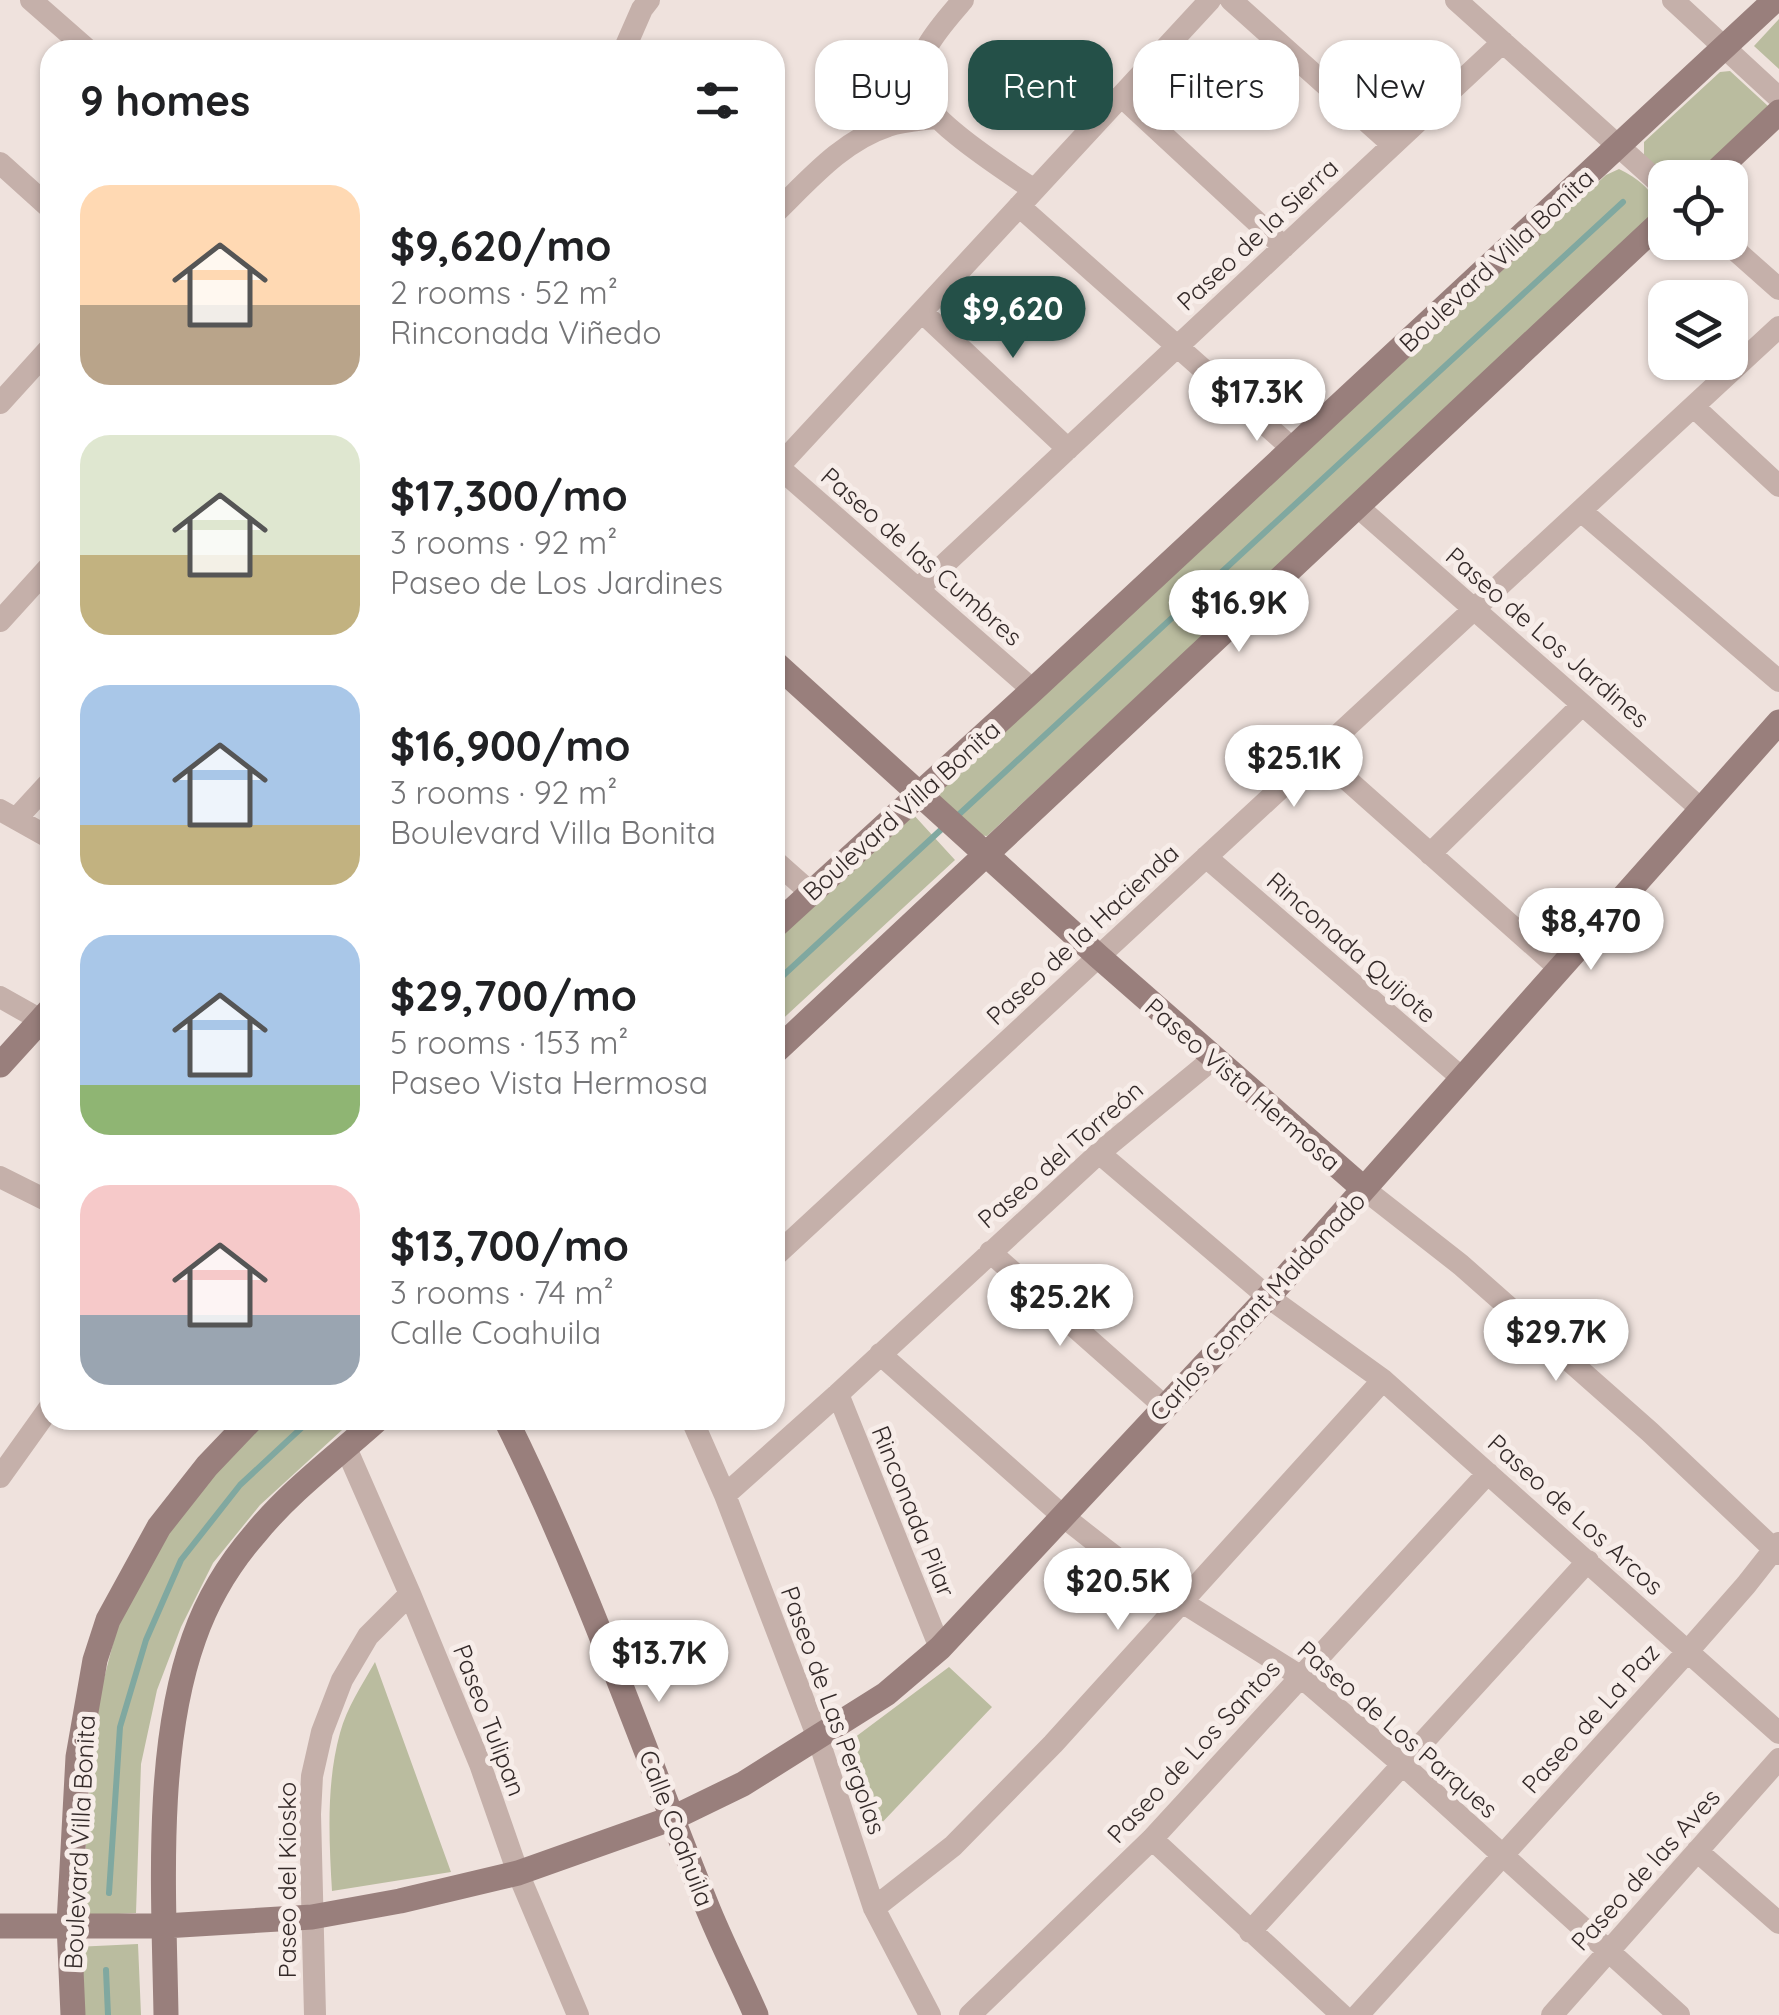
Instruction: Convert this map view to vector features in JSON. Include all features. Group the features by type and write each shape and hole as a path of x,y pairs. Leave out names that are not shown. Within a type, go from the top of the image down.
{"street":[{"path":"31,0 77,40"},
{"path":"628,40 649,0"},
{"path":"932,40 963,0"},
{"path":"785,458 1210,0"},
{"path":"1231,0 1394,144"},
{"path":"1456,0 1648,172"},
{"path":"1673,0 1779,98"},
{"name":"Boulevard Villa Bonita","path":"785,916 922,795 1775,0"},
{"name":"Paseo de la Sierra","path":"918,590 1503,42"},
{"path":"1121,96 1284,247"},
{"path":"1727,160 1779,112"},
{"path":"948,129 1027,198 1178,347 1293,449"},
{"path":"785,203 839,152 876,130"},
{"path":"3,173 40,201"},
{"path":"785,1042 982,851 1358,507 1648,234"},
{"path":"1746,260 1779,289"},
{"path":"922,312 1068,449"},
{"name":"Paseo de la Hacienda","path":"785,1247 1779,326"},
{"path":"0,403 40,359"},
{"path":"1694,407 1779,486"},
{"name":"Paseo de las Cumbres","path":"785,473 1033,690"},
{"name":"Paseo de Los Jardines","path":"1358,507 1701,809"},
{"path":"1581,512 1779,680"},
{"path":"0,621 40,577"},
{"path":"785,672 922,795"},
{"path":"1430,854 1582,705"},
{"name":"Carlos Conant Maldonado","path":"0,1926 154,1926 312,1917 518,1873 674,1818 743,1784 886,1694 940,1648 1268,1298 1779,722"},
{"path":"1317,752 1559,968"},
{"path":"40,790 8,814 40,832"},
{"name":"Paseo Vista Hermosa","path":"922,795 1213,1059 1364,1189 1461,1265 1777,1549"},
{"name":"Rinconada Quijote","path":"1206,857 1462,1078"},
{"path":"785,869 810,892"},
{"path":"0,997 40,1015"},
{"path":"0,1066 40,1025"},
{"name":"Paseo del Torreón","path":"725,1495 1099,1153 1213,1059"},
{"name":"Paseo de Los Arcos","path":"1099,1153 1268,1298 1383,1380 1779,1733"},
{"path":"0,1178 40,1197"},
{"path":"990,1252 1164,1406"},
{"name":"Paseo de Los Parques","path":"880,1354 1064,1517 1139,1575 1300,1676 1679,2015"},
{"path":"874,1908 953,1846 1053,1744 1383,1380"},
{"name":"Rinconada Pilar","path":"838,1394 940,1648"},
{"path":"0,1477 40,1421"},
{"name":"Boulevard Villa Bonita","path":"73,2015 79,1924 78,1757 95,1660 108,1620 159,1527 241,1430"},
{"path":"166,2015 154,1926 177,1699 194,1638 229,1568 255,1534 285,1501 366,1430"},
{"name":"Calle Coahuila","path":"511,1430 598,1624 707,1906 756,2015"},
{"name":"Paseo de Las Pergolas","path":"696,1430 818,1738 874,1908 930,2015"},
{"name":"Paseo Tulipan","path":"346,1448 480,1764 518,1873 578,2015"},
{"name":"Paseo de Los Santos","path":"970,2015 1152,1840 1488,1472"},
{"name":"Paseo de La Paz","path":"1358,2015 1777,1549"},
{"path":"1250,1932 1588,1562"},
{"name":"Paseo del Kiosko","path":"315,2015 312,1776 322,1732 342,1680 368,1636 410,1594"},
{"name":"Paseo de las Aves","path":"1552,2015 1779,1758"},
{"path":"1152,1840 1342,2015"},
{"path":"1698,1851 1779,1923"}],"green space":[{"path":"1779,19 1779,69 1754,46"},
{"path":"1730,71 1768,106 1763,115 1714,160 1649,160 1644,156 1644,142 1720,72"},
{"path":"1619,169 1648,190 1648,221 987,836 976,835 934,792 1606,175"},
{"path":"912,813 955,860 785,1017 785,931"},
{"path":"258,1430 342,1430 260,1505 213,1563 181,1627 157,1690 141,1764 136,1913 82,1916 93,1721 117,1628 159,1544 227,1458"},
{"path":"375,1662 451,1872 332,1891 332,1772 347,1714"},
{"path":"949,1667 992,1707 875,1830 850,1741"},
{"path":"138,1944 141,2015 78,2015 75,1947"}],"waterway":[{"path":"955,818 1623,202"},
{"path":"785,974 945,826"},
{"path":"109,1893 120,1727 146,1640 181,1560 240,1485 299,1430"},
{"path":"106,1970 108,2015"}]}
